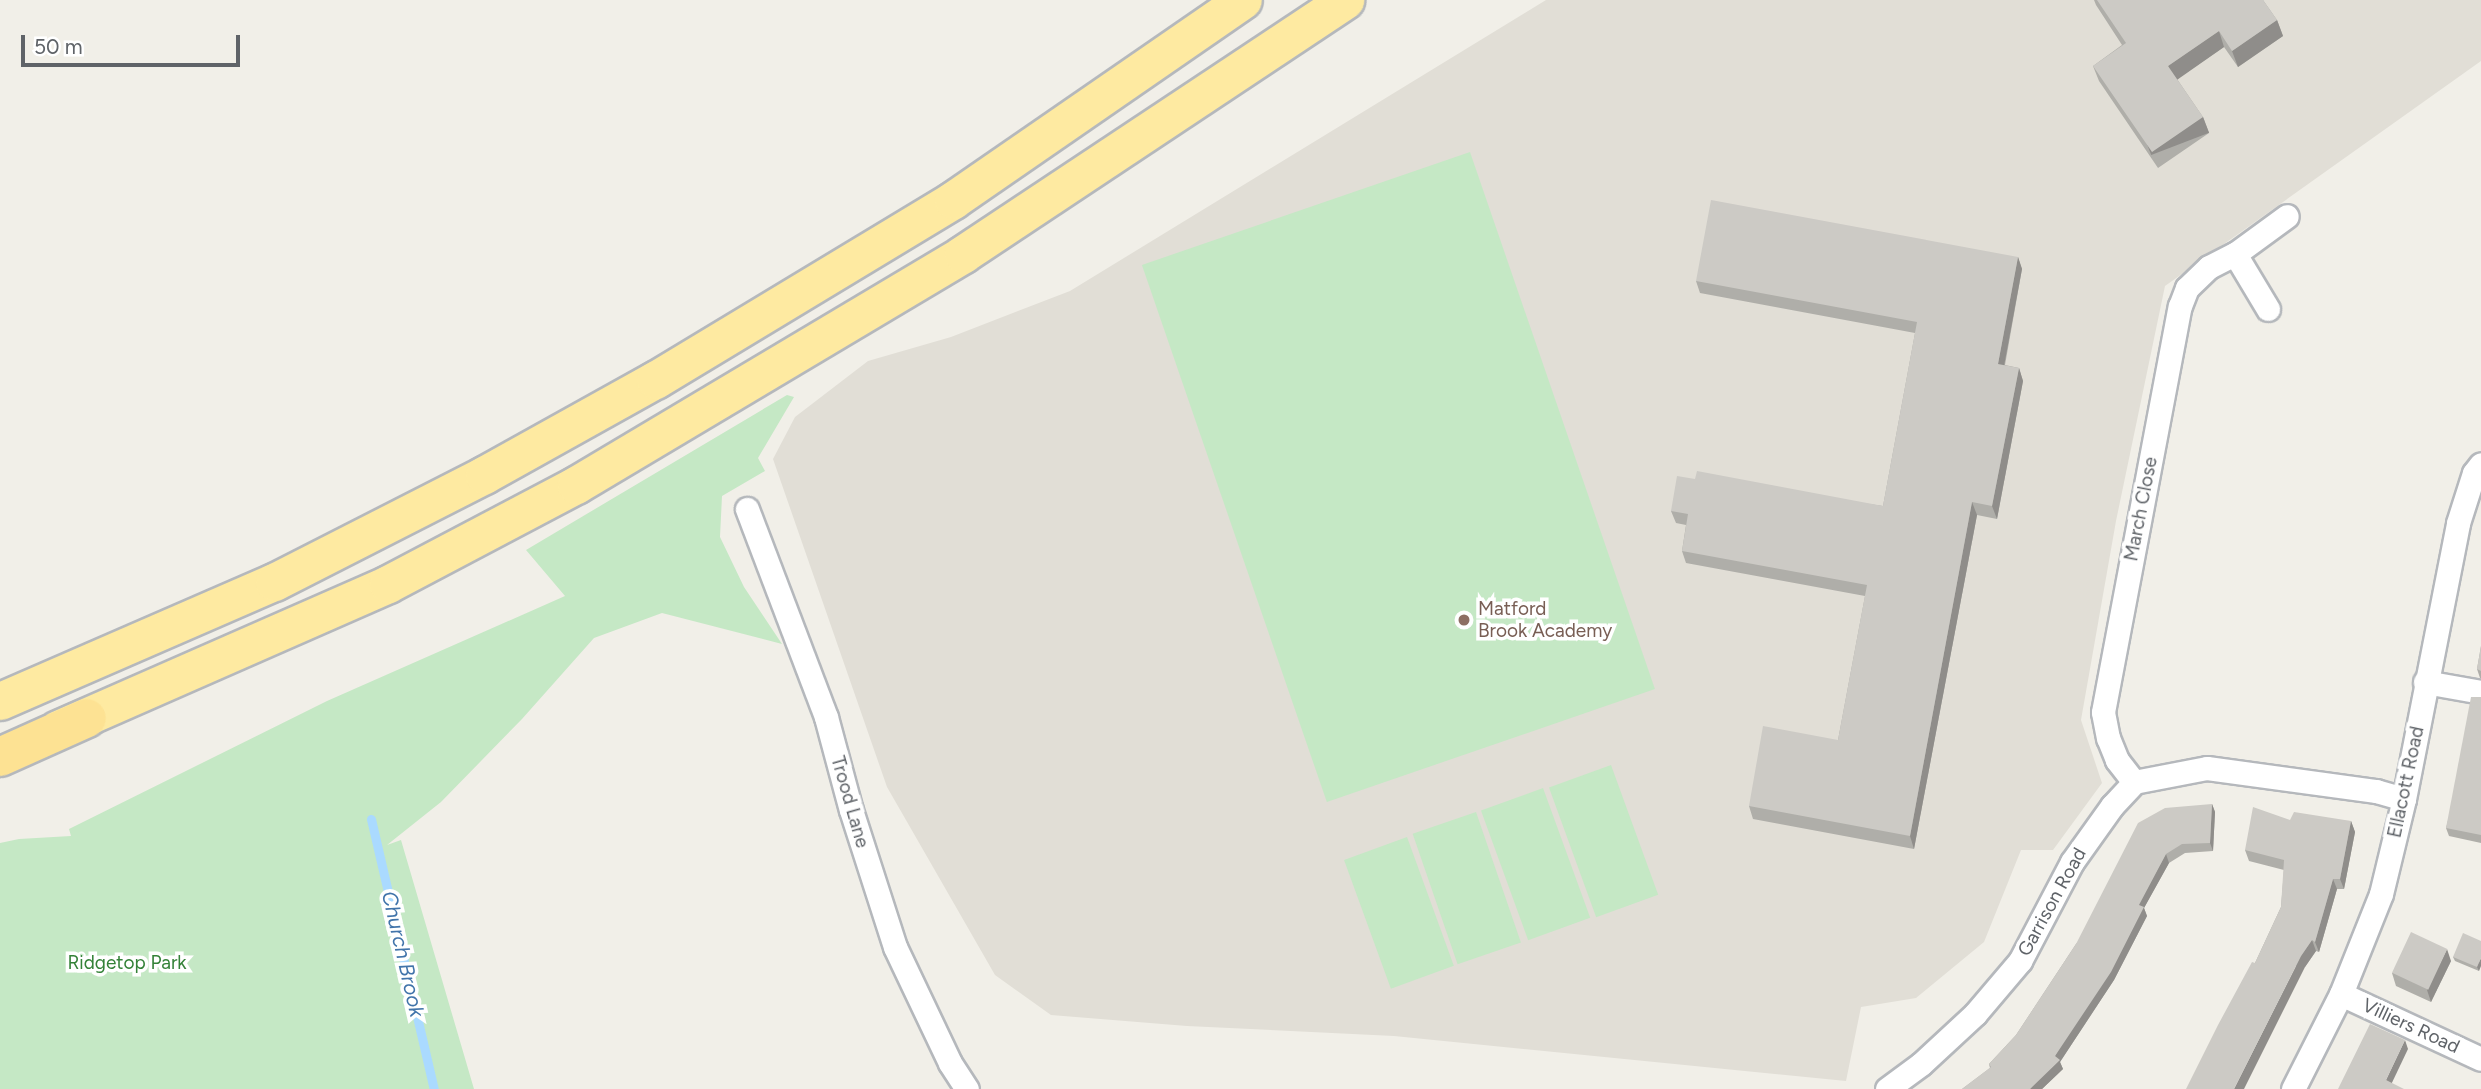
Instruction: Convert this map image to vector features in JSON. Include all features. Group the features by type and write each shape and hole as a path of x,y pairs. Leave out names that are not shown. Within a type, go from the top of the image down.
{"highway":[{"path":"0,701 63,676 274,582 484,475 655,380 953,200 1243,0"},
{"path":"0,757 388,584 576,485 963,254 1345,0"},
{"path":"0,750 87,718"}],"street":[{"name":"March Close","path":"2134,782 2117,760 2108,738 2103,712 2108,673 2180,306 2187,289 2209,267 2235,254 2287,215"},
{"path":"2235,254 2268,309"},
{"name":"Ellacott Road","path":"2293,1089 2341,994 2381,894 2404,799 2458,523 2474,473 2481,464"},
{"name":"Trood Lane","path":"747,509 826,717 851,810 895,947 950,1063 967,1089"},
{"path":"2426,682 2481,692"},
{"path":"2134,782 2207,768 2376,791 2404,799"},
{"name":"Garrison Road","path":"1887,1089 1921,1064 1975,1014 2020,961 2071,862 2112,806 2134,782"},
{"name":"Villiers Road","path":"2341,994 2481,1059"}],"shaded area":[{"name":"Matford Brook Academy","path":"1546,0 2481,0 2481,61 2165,286 2116,521 2081,720 2102,783 2053,850 2021,850 1984,942 1916,998 1861,1007 1846,1081 1394,1036 1187,1026 1051,1015 995,975 887,787 773,459 795,417 868,361 951,337 1070,291"}],"green space":[{"path":"1470,152 1655,689 1327,802 1142,265"},
{"name":"Ridgetop Park","path":"787,395 794,397 758,458 765,471 722,496 720,537 744,587 782,644 662,613 594,638 522,719 441,802 387,845 401,840 474,1089 0,1089 0,843 19,839 71,836 69,829 327,701 565,596 526,550"},
{"path":"1611,765 1658,895 1596,917 1549,788"},
{"path":"1543,788 1590,918 1528,940 1481,811"},
{"path":"1476,812 1521,942 1458,964 1413,834"},
{"path":"1407,837 1454,966 1391,989 1344,860"}],"building":[{"path":"2097,0 2263,0 2277,20 2232,51 2219,31 2168,66 2203,117 2152,152 2093,66 2126,43"},
{"path":"1711,200 2018,257 1998,364 2019,368 1992,506 1972,502 1910,836 1749,806 1763,726 1838,740 1867,585 1682,551 1688,514 1671,511 1677,476 1695,479 1697,471 1883,506 1917,322 1696,281"},
{"path":"2481,646 2481,671 2477,669"},
{"path":"2471,697 2481,697 2481,835 2446,828"},
{"path":"2212,804 2210,843 2182,844 2166,854 2139,905 2144,907 2111,972 2055,1056 2060,1060 2030,1089 1962,1089 1991,1067 1989,1064 2016,1035 2076,944 2138,823 2165,808"},
{"path":"2253,807 2290,820 2294,812 2351,821 2340,879 2333,879 2315,942 2312,940 2301,956 2234,1089 2186,1089 2252,962 2255,963 2281,907 2284,860 2245,850"},
{"path":"2411,932 2447,949 2428,990 2392,973"},
{"path":"2463,933 2481,941 2481,958 2477,967 2453,957"},
{"path":"2370,1024 2405,1040 2386,1080 2404,1089 2338,1089"}],"waterway":[{"name":"Church Brook","path":"371,819 434,1089"}],"place":[{"name":"Matford Brook Academy","path":"1464,620"}]}
